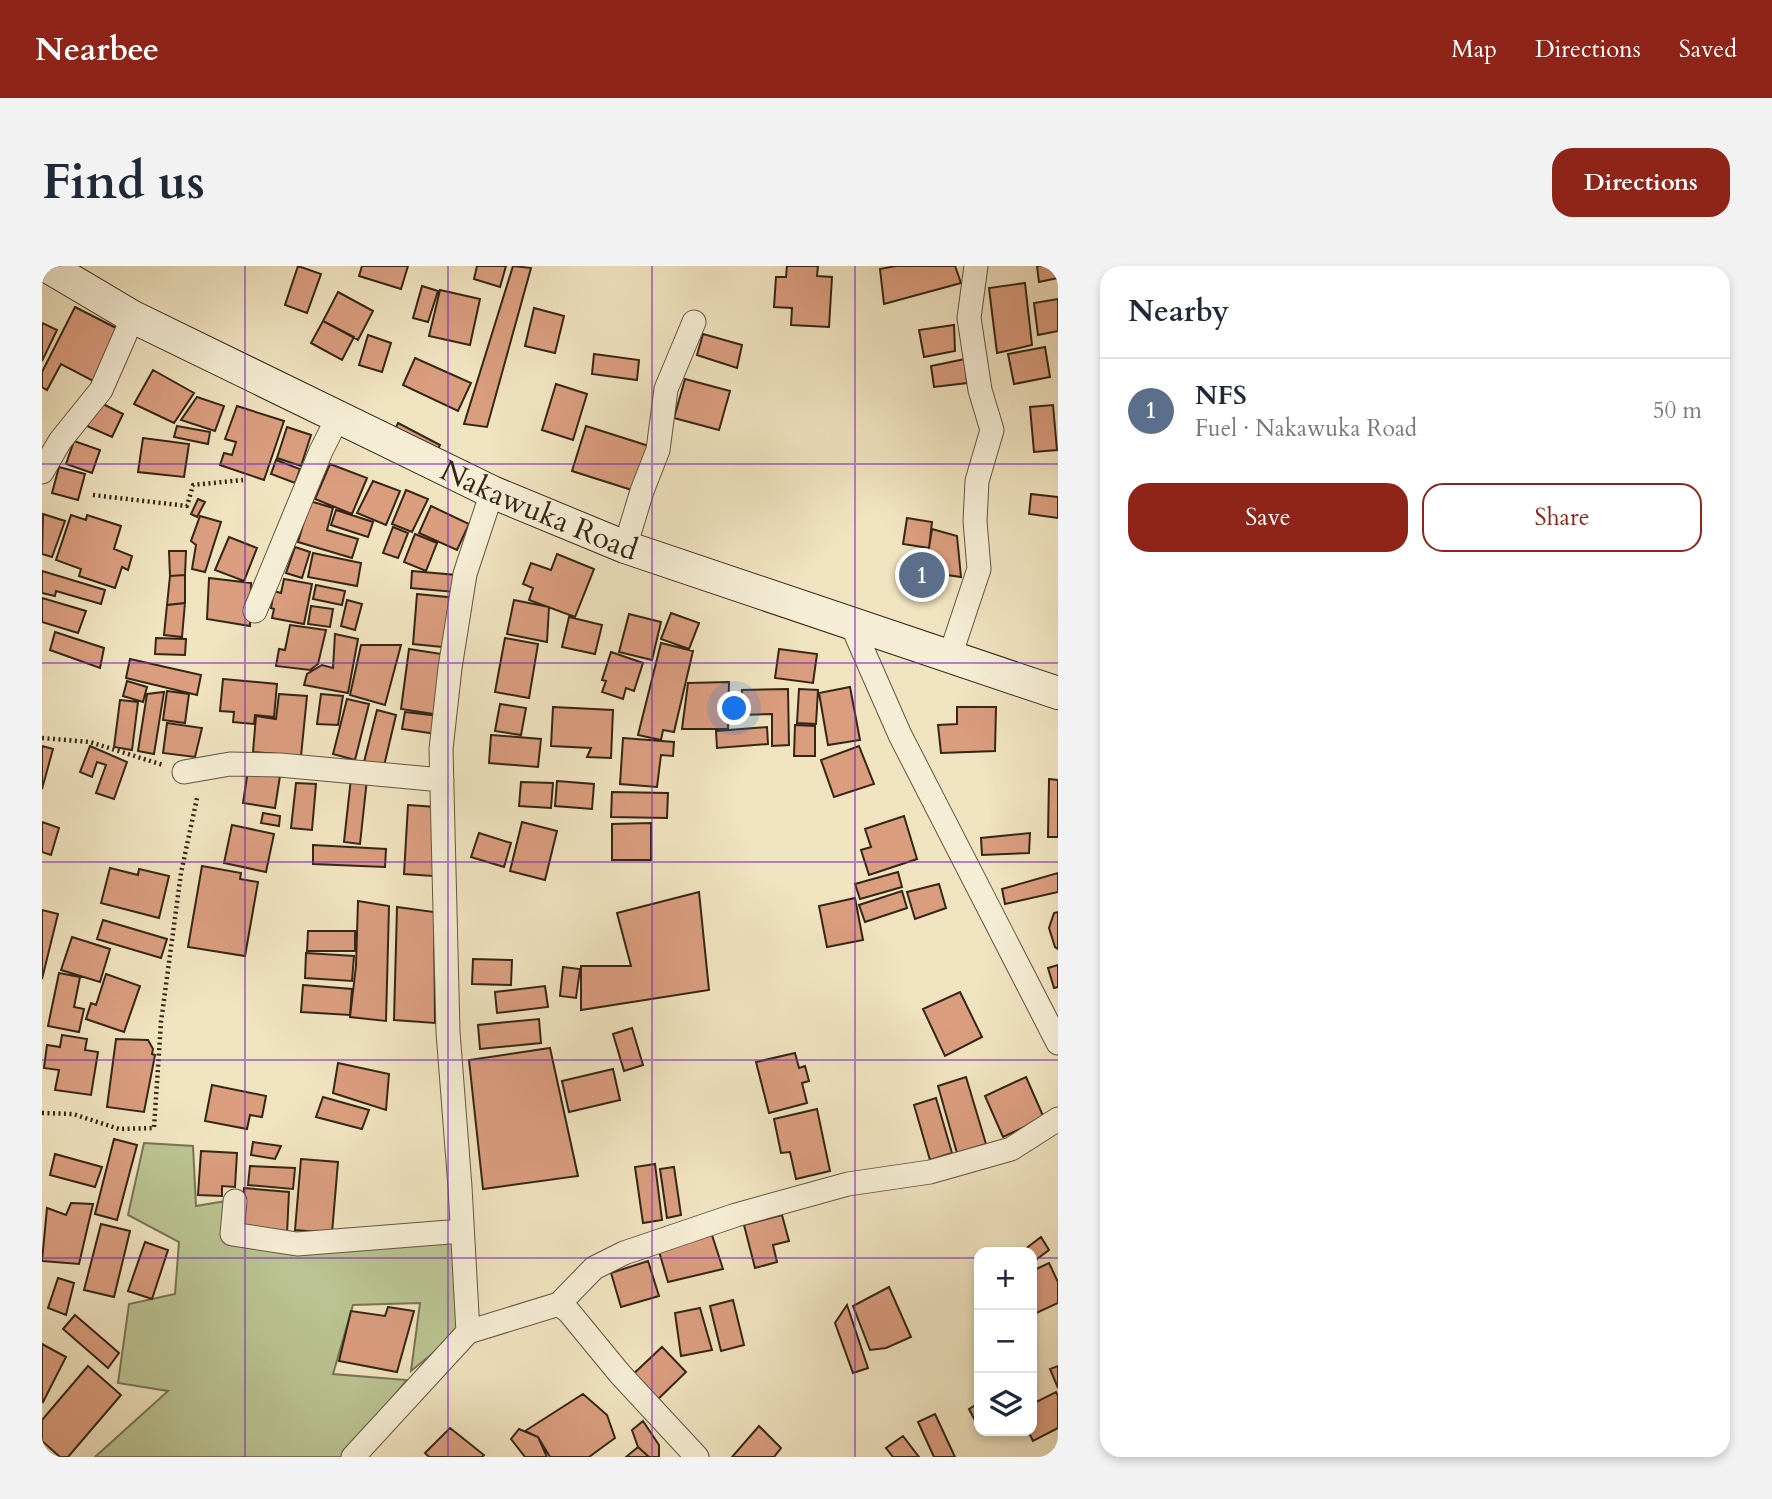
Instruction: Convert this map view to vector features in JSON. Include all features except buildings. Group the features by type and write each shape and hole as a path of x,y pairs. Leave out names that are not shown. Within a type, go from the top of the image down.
{"main road":[{"name":"Nakawuka Road","path":"47,266 134,317 492,492 625,547 1058,693"}],"street":[{"path":"950,656 979,569 975,521 977,481 992,430 980,390 969,318 976,266"},
{"path":"42,472 60,441 101,390 134,317"},
{"path":"625,547 658,450 666,389 694,323"},
{"path":"255,611 321,451 338,417"},
{"path":"468,1332 448,1032 441,749 450,668 465,575 492,492"},
{"path":"850,621 900,735 1058,1043"},
{"path":"184,772 230,764 280,765 442,780"},
{"path":"353,1457 468,1332 559,1304 594,1268 624,1253 736,1215 848,1184 930,1172 1011,1149 1058,1119"},
{"path":"235,1200 232,1234 297,1244 463,1231"},
{"path":"559,1304 697,1457"}],"path":[{"path":"93,495 187,506 193,485 243,480"},
{"path":"42,738 90,741 184,772 197,798 181,873 160,1022 154,1128 119,1129 73,1114 42,1113"}],"green space":[{"path":"144,1143 193,1146 196,1206 226,1201 229,1242 456,1242 458,1333 411,1371 420,1303 353,1305 333,1374 407,1380 344,1457 95,1457 168,1391 118,1383 129,1304 175,1294 179,1242 128,1215"}],"place":[{"name":"NFS","path":"922,575"}]}
